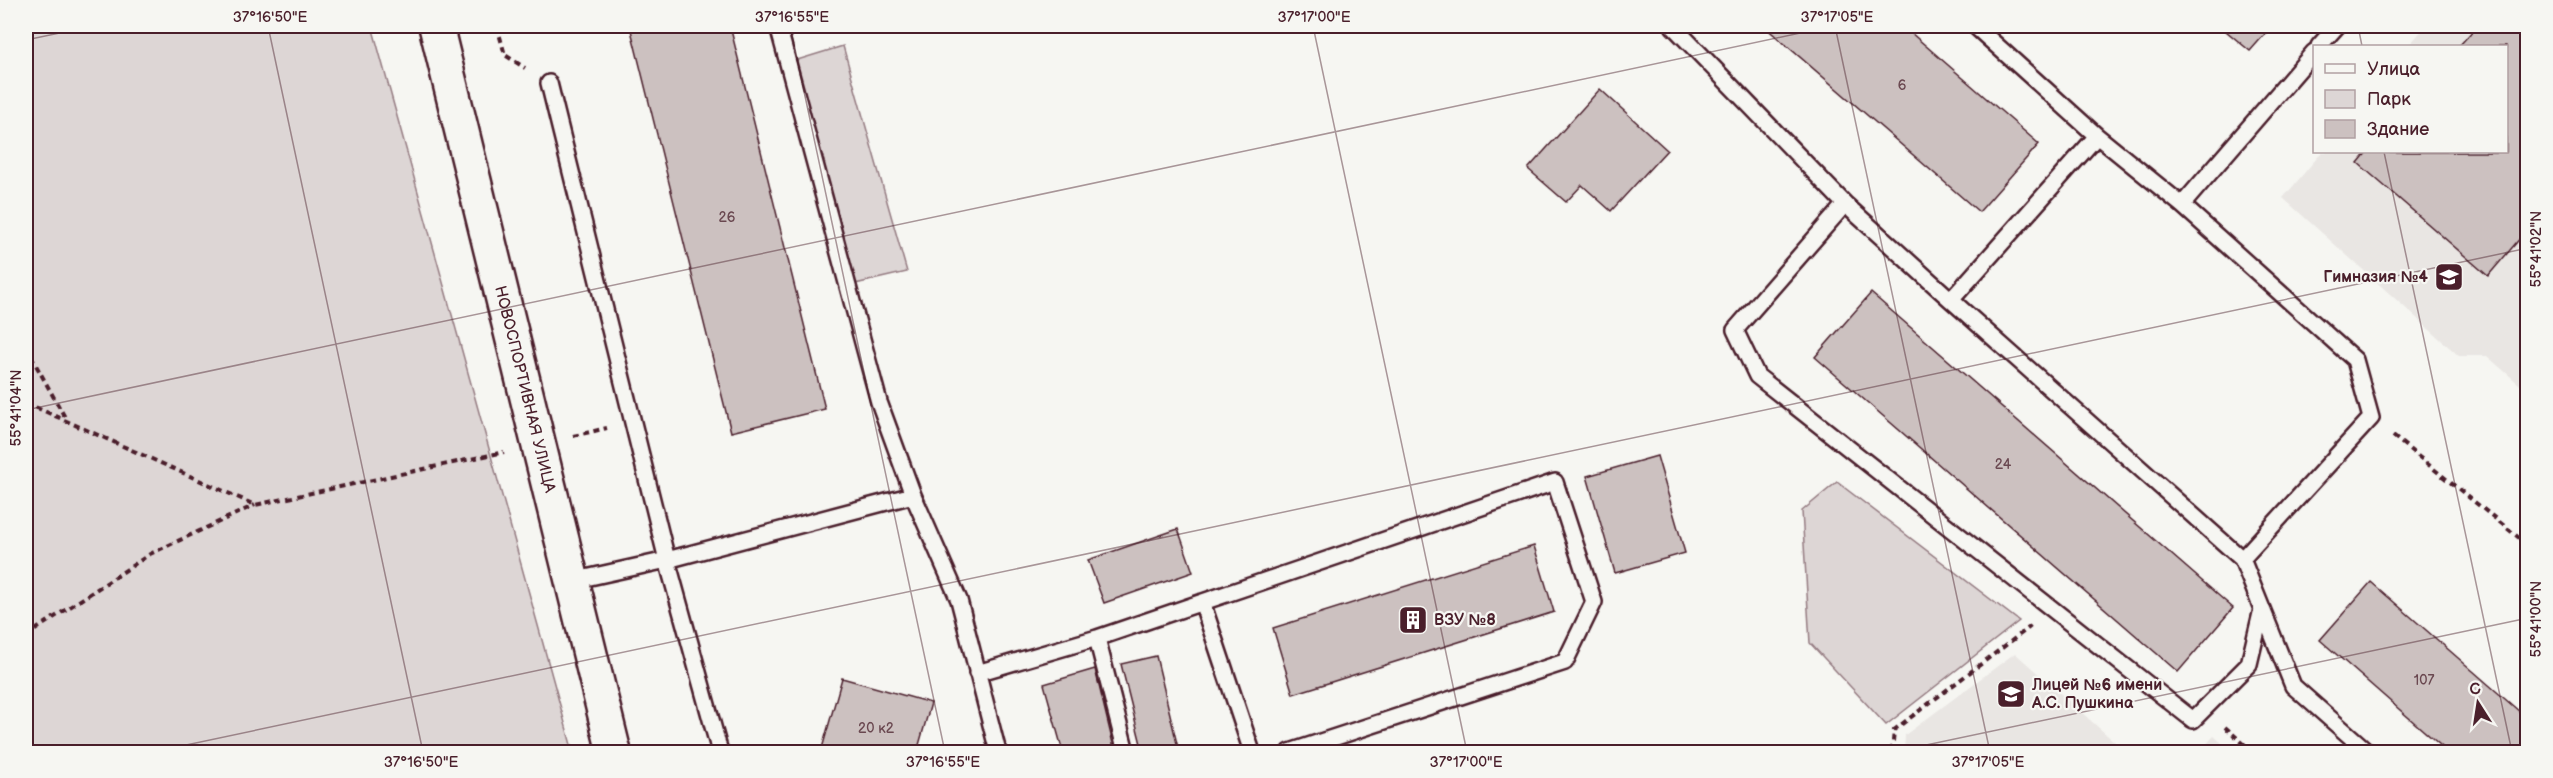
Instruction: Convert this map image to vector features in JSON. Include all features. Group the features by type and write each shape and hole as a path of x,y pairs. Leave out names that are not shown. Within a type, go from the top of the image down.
{"main road":[{"name":"НОВОСПОРТИВНАЯ УЛИЦА","path":"436,26 614,753"}],"lane":[{"path":"778,26 879,402 913,495 959,600 998,753"},
{"path":"1673,26 1845,204 2242,559 2293,686 2368,753"},
{"path":"1975,26 2097,136 2182,205 2355,360 2371,418 2242,559"},
{"path":"2320,45 2337,26"},
{"path":"2182,205 2313,53"},
{"path":"549,83 667,560 720,753"},
{"path":"1951,300 2097,136"},
{"path":"1845,204 1735,330 1757,376 2193,720 2249,664 2262,609"},
{"path":"977,673 1097,638 1555,482 1594,602 1565,662 1290,753"},
{"path":"572,581 667,560 913,495"},
{"path":"1202,602 1252,753"},
{"path":"1097,638 1126,753"}],"path":[{"path":"497,26 505,55 549,83"},
{"path":"26,347 68,424"},
{"path":"26,403 68,424 255,505"},
{"path":"2371,418 2528,545"},
{"path":"26,636 150,554 255,505 540,445 633,422"},
{"path":"1892,753 1894,730 2052,609"},
{"path":"2205,709 2253,753"}],"shaded area":[{"name":"Гимназия №4","path":"2426,26 2527,26 2527,391 2487,356 2459,356 2283,198 2321,153 2508,153 2508,45 2409,45"},
{"name":"Лицей №6 имени А.С. Пушкина","path":"2015,653 2126,752 1904,752 1905,735"},
{"path":"2214,736 2232,752 2199,752"}],"green space":[{"path":"26,26 372,26 573,752 26,752"},
{"path":"843,46 907,272 855,284 794,61"},
{"path":"1837,482 2019,621 1886,725 1810,643 1802,511"}],"building":[{"path":"630,26 730,26 825,409 731,432"},
{"path":"1764,26 1903,26 2039,144 1979,212"},
{"path":"2220,26 2272,26 2250,51"},
{"path":"2477,26 2528,26 2528,229 2488,276 2358,163 2366,153 2508,153 2508,45 2460,45"},
{"path":"1600,89 1667,150 1611,211 1582,185 1566,202 1528,169"},
{"path":"1871,293 2233,608 2178,672 1815,357"},
{"path":"1657,456 1685,553 1615,573 1587,476"},
{"path":"1178,529 1193,572 1104,603 1088,560"},
{"name":"ВЗУ №8","path":"1534,546 1554,612 1293,694 1273,628"},
{"path":"2371,582 2528,719 2528,752 2448,752 2320,640"},
{"path":"1156,656 1179,752 1143,752 1121,664"},
{"path":"1095,669 1115,752 1063,752 1044,684"},
{"path":"842,678 931,703 917,752 821,752"}],"place":[{"name":"Гимназия №4","path":"2449,277"},
{"name":"ВЗУ №8","path":"1413,620"},
{"name":"Лицей №6 имени А.С. Пушкина","path":"2011,694"}]}
